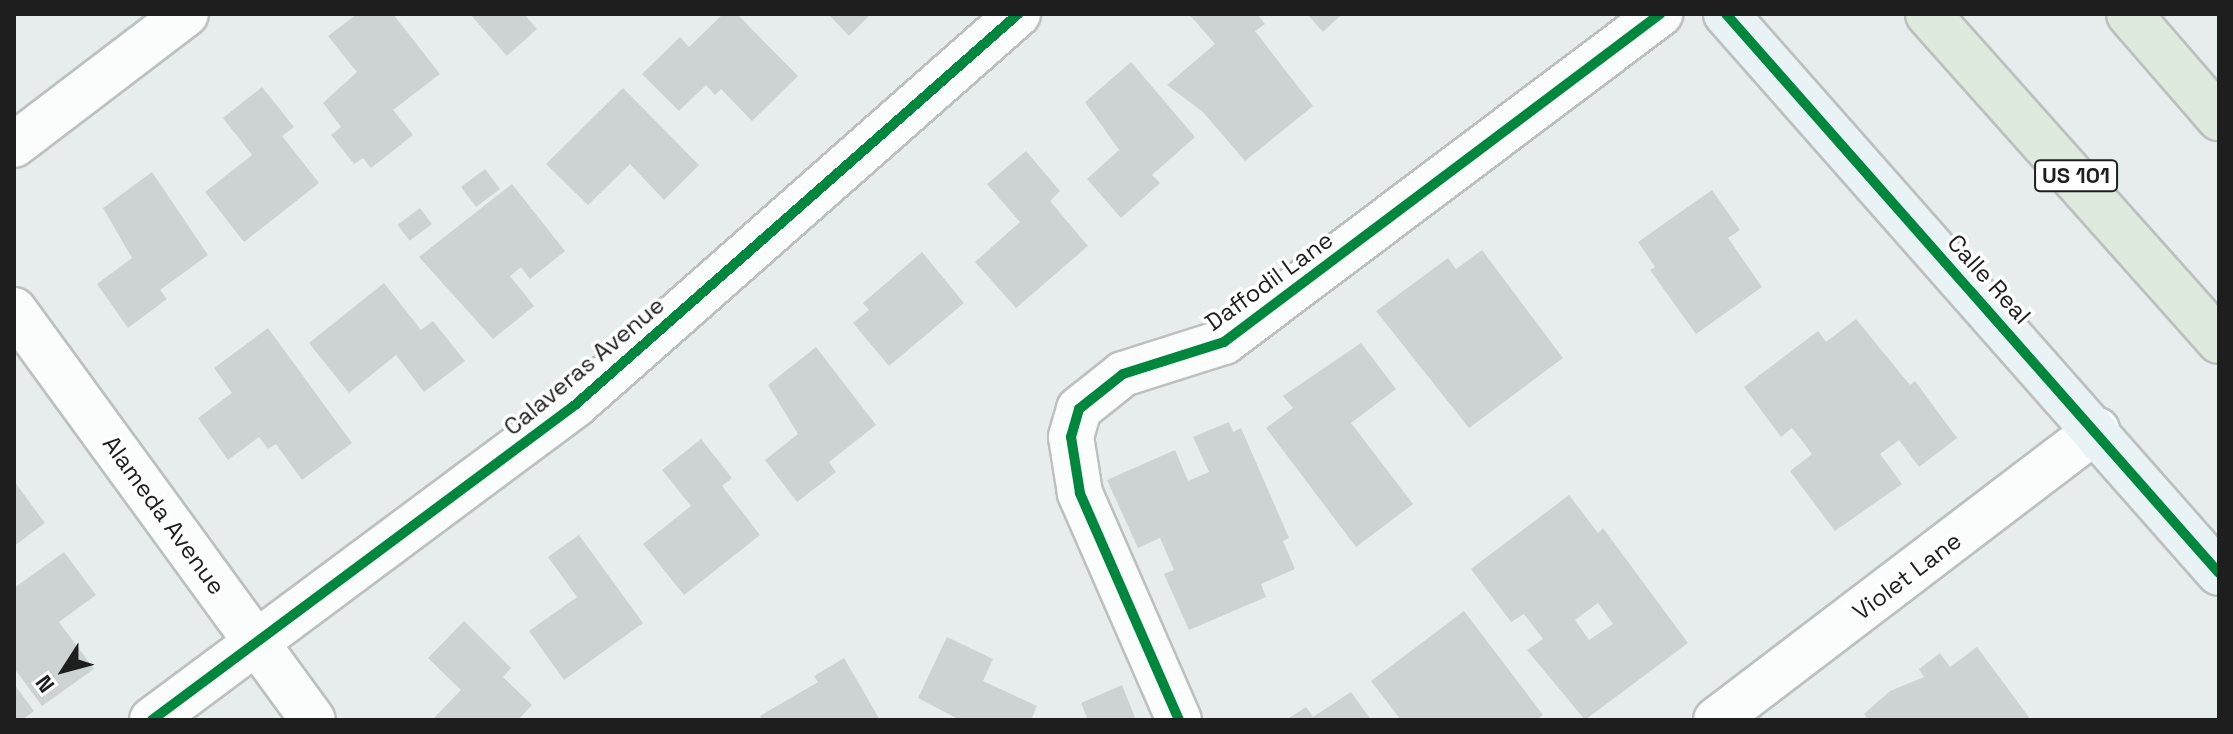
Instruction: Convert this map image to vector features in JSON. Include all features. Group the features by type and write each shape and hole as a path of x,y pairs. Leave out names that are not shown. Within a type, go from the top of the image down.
{"highway":[{"name":"US 101","path":"1928,14 2219,341"},
{"path":"2129,14 2219,118"}],"street":[{"path":"14,145 186,14"},
{"name":"Calaveras Avenue","path":"152,720 575,405 1018,14"},
{"name":"Daffodil Lane","path":"1179,720 1080,493 1071,437 1079,409 1123,374 1224,342 1660,14"},
{"name":"Calle Real","path":"1726,14 2097,430 2219,573"},
{"name":"Alameda Avenue","path":"14,310 313,720"},
{"name":"Violet Lane","path":"1716,720 2097,430"}],"building":[{"path":"357,14 393,14 440,74 393,110 413,135 371,168 363,158 354,164 331,135 341,127 323,103 357,72 328,36"},
{"path":"470,14 524,14 537,29 507,56"},
{"path":"723,14 737,14 798,76 752,121 721,89 715,95 706,85 679,111 642,74 680,37 689,47"},
{"path":"828,14 871,14 849,36"},
{"path":"1189,14 1257,14 1265,24 1255,31 1313,106 1245,161 1203,112 1167,85 1215,44"},
{"path":"1307,14 1342,14 1323,32"},
{"path":"1131,62 1195,137 1152,175 1160,183 1121,218 1087,179 1119,150 1085,102"},
{"path":"262,87 294,127 282,136 319,183 244,242 205,192 252,155 223,118"},
{"path":"623,88 699,165 664,200 630,164 588,205 546,164"},
{"path":"1026,151 1060,191 1050,201 1088,246 1016,308 975,262 1020,222 987,184"},
{"path":"485,169 500,189 476,207 461,187"},
{"path":"152,172 208,255 160,290 167,299 128,328 97,284 132,258 103,208"},
{"path":"512,184 565,251 530,279 521,267 510,276 534,306 493,339 419,257"},
{"path":"1712,190 1740,230 1728,238 1762,287 1696,334 1650,270 1655,267 1638,242"},
{"path":"420,208 432,224 410,241 398,225"},
{"path":"1482,250 1563,358 1469,428 1376,311 1448,258 1456,269"},
{"path":"922,252 964,303 889,366 853,323 869,310 863,303"},
{"path":"384,283 421,330 433,321 465,361 424,392 396,355 349,393 309,343"},
{"path":"1856,319 1910,385 1915,381 1957,438 1919,467 1899,440 1880,454 1902,484 1835,531 1790,471 1812,454 1792,428 1781,437 1744,387 1818,331 1826,342"},
{"path":"268,328 352,443 302,480 276,444 268,449 259,437 228,460 198,418 232,393 214,368"},
{"path":"1361,343 1396,389 1351,423 1413,504 1356,547 1266,428 1293,408 1283,396"},
{"path":"816,347 876,425 829,462 836,472 797,502 765,460 798,434 768,385"},
{"path":"1229,422 1233,432 1241,428 1289,538 1283,541 1295,569 1261,584 1266,597 1189,630 1164,574 1174,570 1160,538 1138,548 1107,480 1175,450 1188,481 1209,472 1193,437"},
{"path":"701,439 732,478 722,486 760,535 684,595 643,544 691,506 662,470"},
{"path":"14,481 45,523 14,546"},
{"path":"1569,495 1598,533 1603,528 1688,643 1585,720 1527,650 1543,639 1524,614 1511,622 1471,569","holes":["1598,603 1613,624 1589,640 1575,620"]},
{"path":"579,535 643,623 564,680 529,631 577,597 548,557"},
{"path":"64,552 96,595 59,622 94,669 42,706 14,668 14,588"},
{"path":"1464,611 1543,715 1536,720 1401,720 1371,681"},
{"path":"464,621 511,668 503,677 532,705 518,720 432,720 461,690 428,658"},
{"path":"947,637 993,659 983,681 1037,706 1031,720 960,720 918,698"},
{"path":"1977,647 2031,720 1868,720 1864,714 1890,691 1924,677 1919,669 1940,653 1950,667"},
{"path":"844,658 880,720 762,720 760,716 818,682 814,676"},
{"path":"14,684 34,711 22,720 14,720"},
{"path":"1122,685 1136,720 1088,720 1081,703"},
{"path":"1351,692 1371,720 1286,720 1306,707 1313,717"}],"cycle path":[{"path":"152,720 575,405 1018,14"},
{"path":"1179,720 1080,493 1071,437 1079,409 1123,374 1224,342 1660,14"},
{"path":"1726,14 2219,573"}]}
